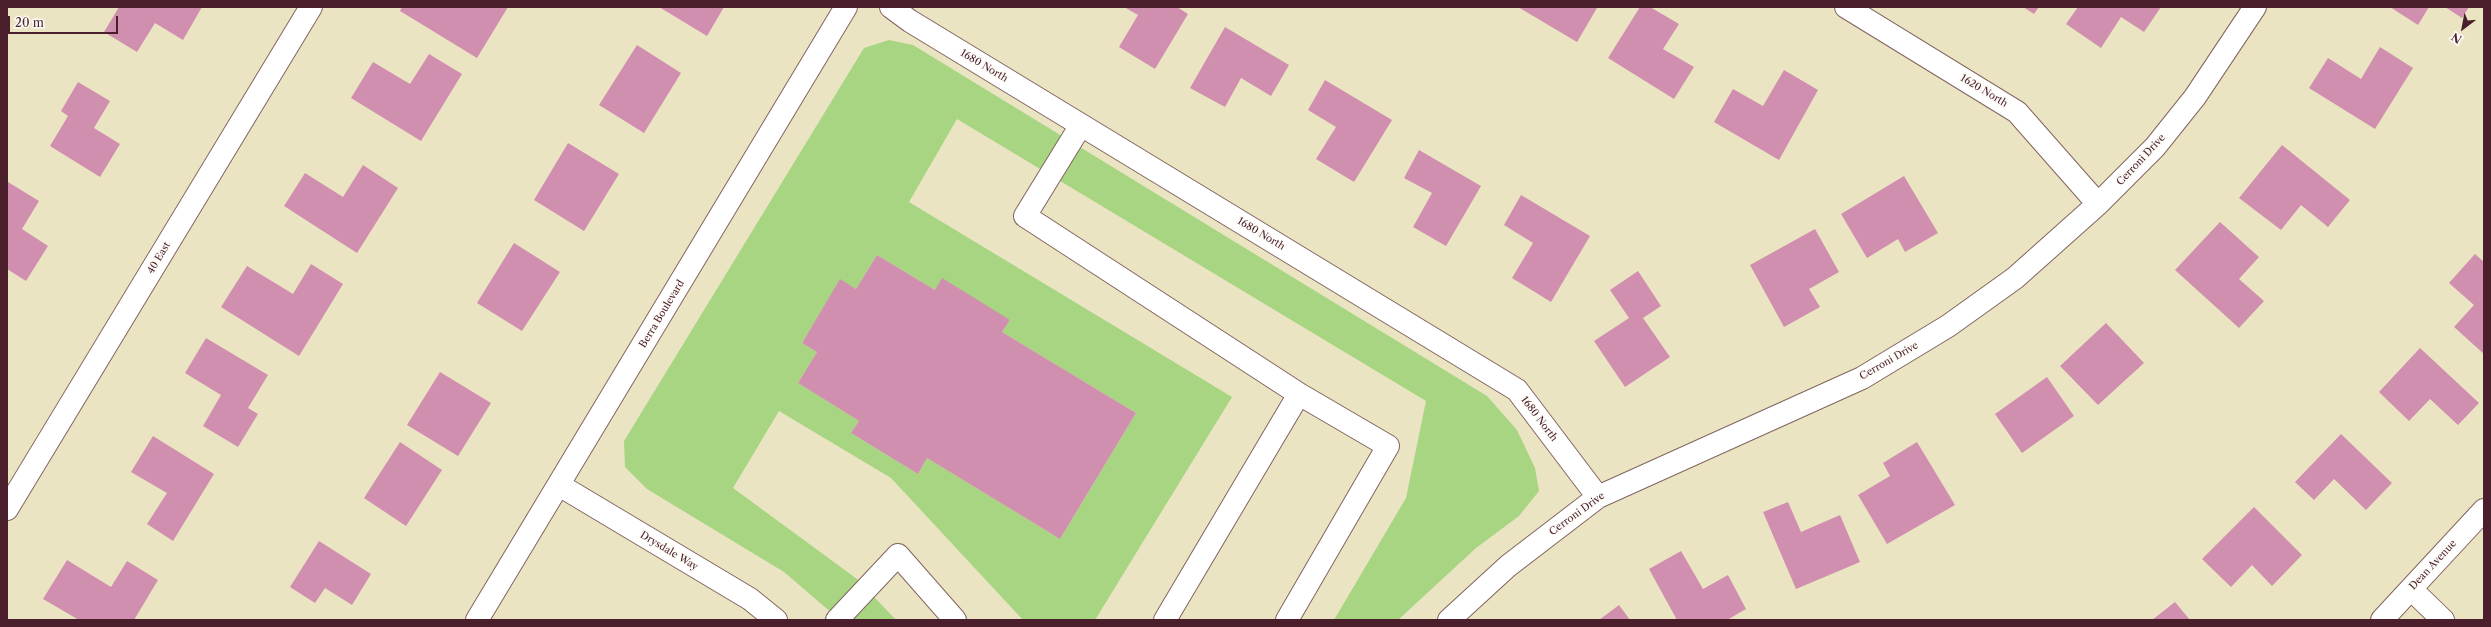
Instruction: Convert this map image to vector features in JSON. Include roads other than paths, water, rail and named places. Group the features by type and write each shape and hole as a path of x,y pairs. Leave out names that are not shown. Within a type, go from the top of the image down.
{"street":[{"name":"40 East","path":"7,509 311,7"},
{"name":"Berra Boulevard","path":"477,620 846,7"},
{"name":"1680 North","path":"891,7 910,21 1517,390 1598,497"},
{"name":"1620 North","path":"1846,7 2017,112 2098,204"},
{"name":"Cerroni Drive","path":"1449,620 1508,566 1598,497 1862,378 1948,326 2015,278 2098,204 2164,136 2195,97 2255,7"},
{"path":"1081,125 1025,216 1299,394 1388,446 1287,620"},
{"path":"1165,620 1299,394"},
{"name":"Drysdale Way","path":"559,484 750,599 776,620"},
{"name":"Dean Avenue","path":"2382,620 2484,510"},
{"path":"837,620 898,555 955,620"},
{"path":"2411,590 2443,620"}]}
